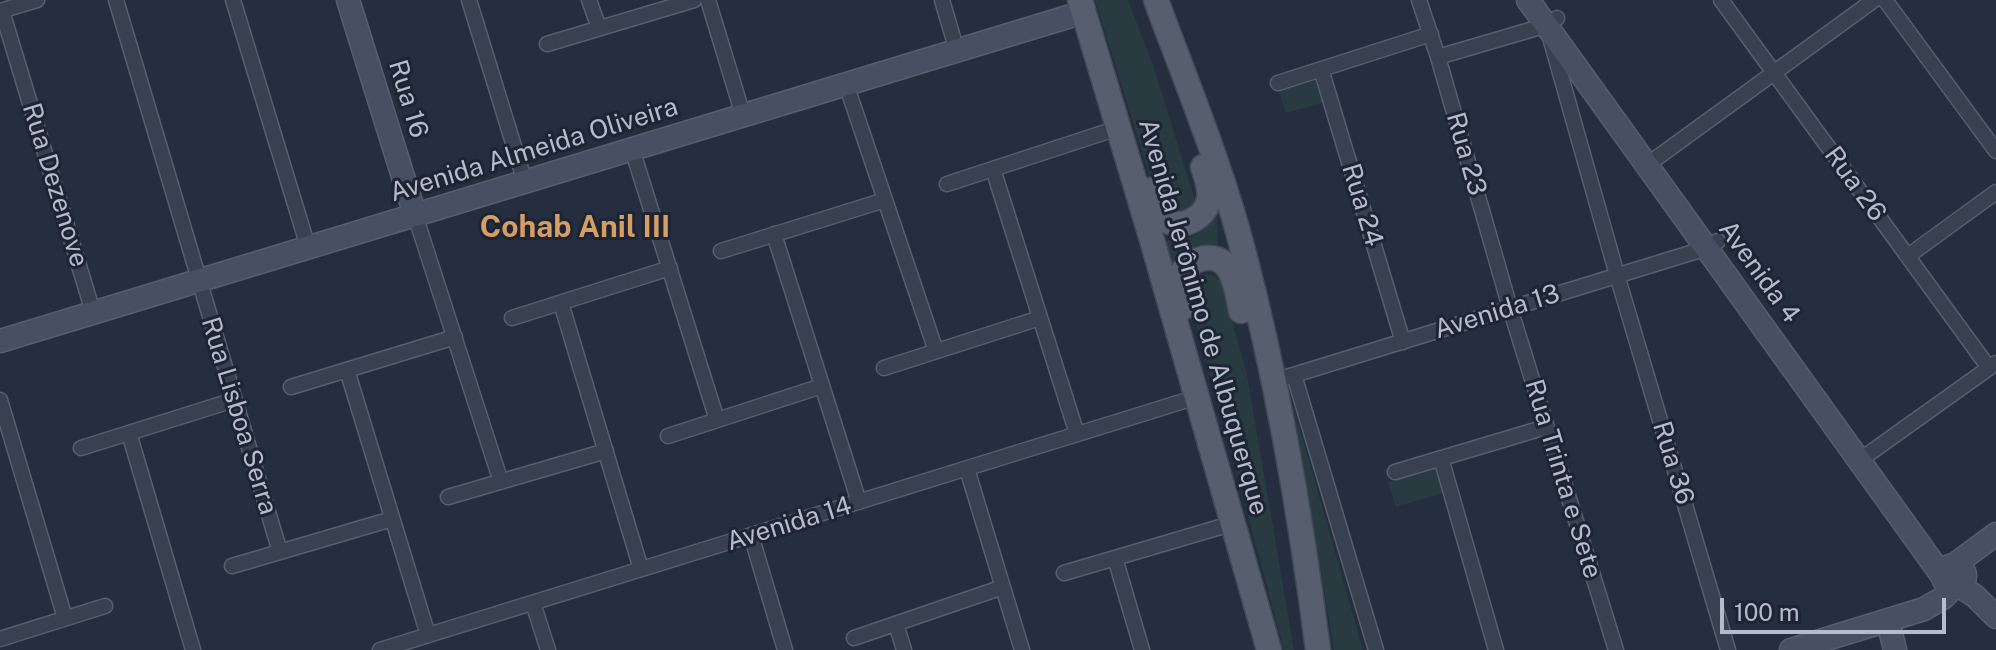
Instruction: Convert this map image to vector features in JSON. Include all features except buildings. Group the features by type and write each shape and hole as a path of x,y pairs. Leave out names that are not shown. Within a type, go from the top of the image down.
{"main road":[{"path":"1082,6 1120,98 1158,212 1168,222 1187,222 1204,211 1209,187 1156,0"},
{"name":"Avenida Jerônimo de Albuquerque","path":"1156,0 1237,230 1284,378 1301,541 1318,650"},
{"name":"Avenida Jerônimo de Albuquerque","path":"1082,6 1269,650"},
{"path":"1234,523 1207,387 1178,288 1185,269 1206,257 1222,261 1231,273 1301,541"}],"street":[{"path":"1,11 37,0"},
{"name":"Rua Lisboa Serra","path":"116,0 280,552"},
{"path":"233,0 308,247"},
{"name":"Rua 16","path":"348,0 415,215"},
{"path":"469,0 525,182"},
{"path":"589,0 599,28"},
{"path":"547,44 694,0"},
{"path":"708,0 743,115"},
{"path":"942,0 957,51"},
{"name":"Rua 23","path":"1419,0 1510,308"},
{"name":"Avenida 4","path":"1528,0 1550,15 1953,576 1996,617"},
{"name":"Rua 26","path":"1721,0 1908,256 1992,365"},
{"path":"1652,161 1874,0"},
{"path":"1885,0 1996,151"},
{"name":"Avenida Almeida Oliveira","path":"0,341 957,51 1082,6"},
{"name":"Rua Dezenove","path":"1,11 93,312"},
{"path":"1438,57 1550,15"},
{"name":"Rua 36","path":"1550,15 1617,275 1728,650"},
{"path":"1278,83 1431,34"},
{"name":"Rua 24","path":"1321,69 1403,342"},
{"path":"846,84 936,351"},
{"path":"947,184 1118,128"},
{"path":"632,149 717,420"},
{"path":"993,169 1077,434"},
{"path":"1908,256 1996,192"},
{"path":"721,251 885,200"},
{"path":"415,215 501,482"},
{"path":"774,234 859,502"},
{"name":"Avenida 13","path":"1284,378 1712,244"},
{"path":"512,318 670,268"},
{"path":"561,303 641,569"},
{"name":"Rua Trinta e Sete","path":"1510,308 1616,650"},
{"path":"884,368 1040,318"},
{"path":"291,387 455,337"},
{"path":"1866,456 1992,365"},
{"path":"347,370 428,635"},
{"name":"Avenida Jerônimo de Albuquerque","path":"1284,378 1376,650"},
{"path":"668,436 822,386"},
{"name":"Avenida 14","path":"380,650 1197,397"},
{"path":"0,400 65,618"},
{"path":"81,448 234,400"},
{"path":"1395,472 1546,427"},
{"path":"129,433 193,650"},
{"path":"448,497 606,451"},
{"path":"1441,458 1496,650"},
{"path":"967,469 1022,650"},
{"path":"232,566 392,519"},
{"path":"1064,573 1234,523"},
{"path":"1791,650 1924,609 1943,598 1953,576 1996,534"},
{"path":"751,535 785,650"},
{"path":"1953,576 1996,551"},
{"path":"1115,558 1142,650"},
{"path":"854,638 1003,587"},
{"path":"533,603 548,650"},
{"path":"0,639 105,606"},
{"path":"1888,621 1895,650"},
{"path":"896,624 904,650"}],"green space":[{"path":"1095,0 1128,0 1153,65 1195,200 1187,215 1161,212"},
{"path":"1315,78 1322,103 1286,113 1278,88"},
{"path":"1217,215 1218,250 1171,272 1163,240 1189,238"},
{"path":"1206,274 1215,276 1221,282 1247,375 1294,650 1284,650 1189,296 1194,280"},
{"path":"1293,404 1363,650 1334,650"},
{"path":"1438,467 1446,492 1396,507 1388,482"}],"district":[{"name":"Cohab Anil III","path":"575,228"}]}
